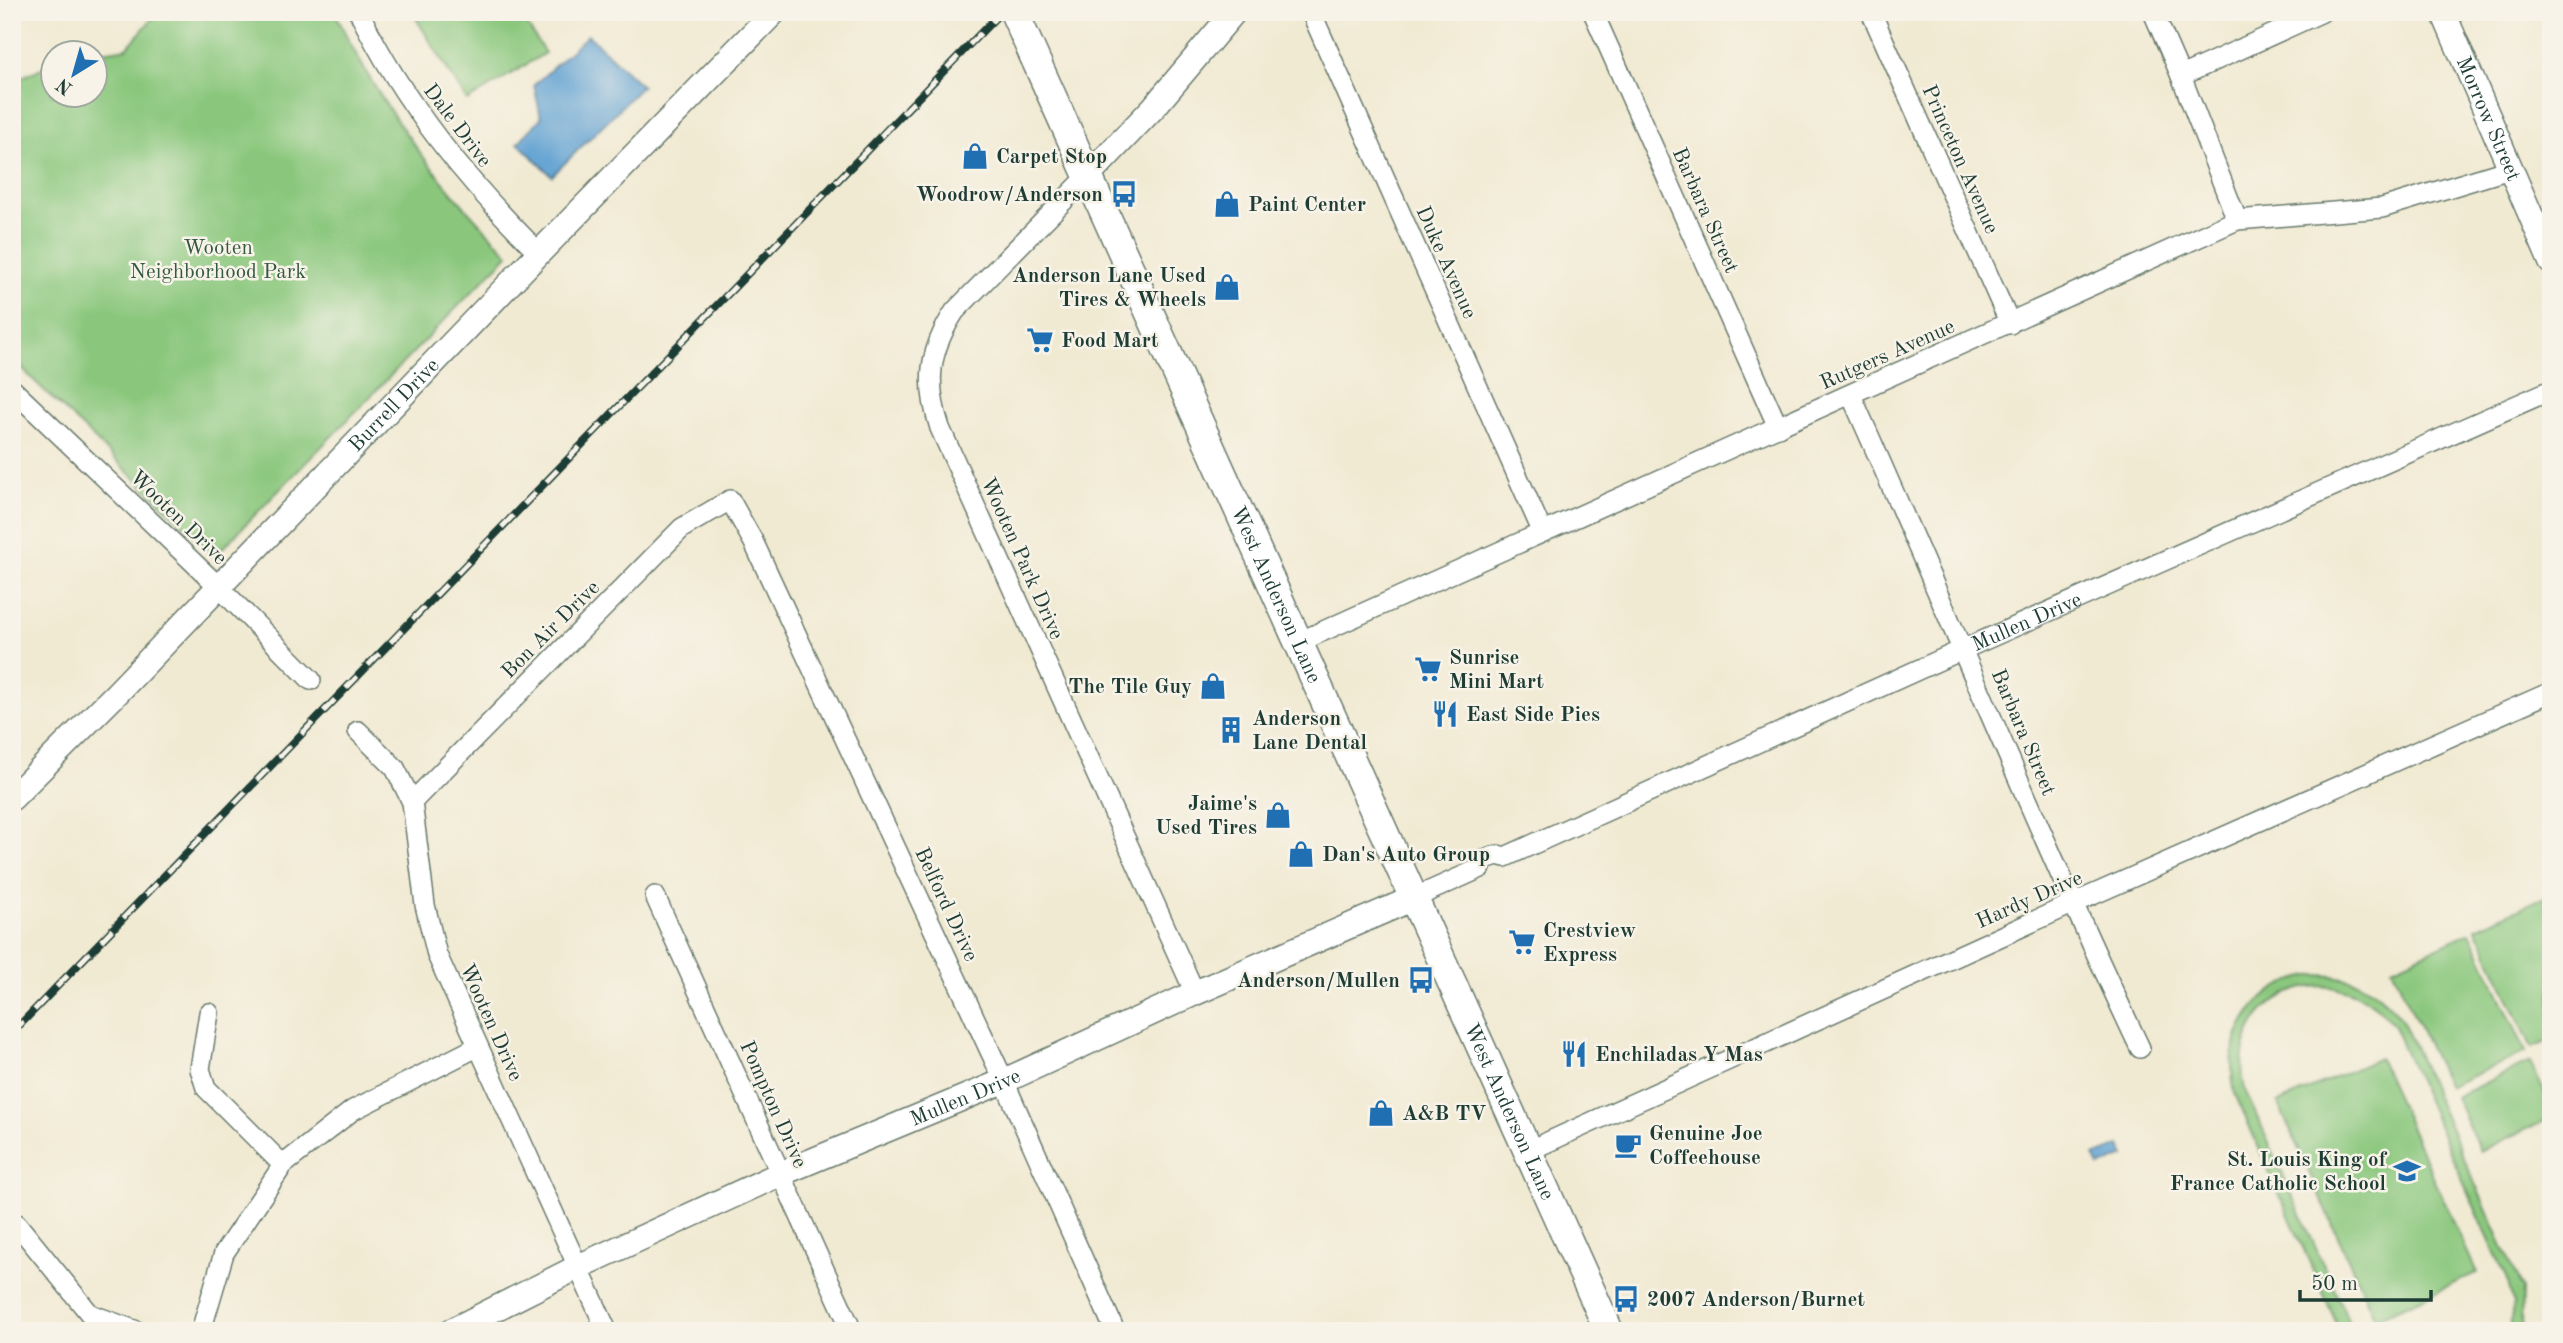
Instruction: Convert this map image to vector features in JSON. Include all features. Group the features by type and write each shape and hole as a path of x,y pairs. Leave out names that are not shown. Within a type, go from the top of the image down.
{"main road":[{"name":"West Anderson Lane","path":"1014,12 1609,1331"}],"street":[{"name":"Dale Drive","path":"359,12 373,42 413,106 450,155 539,253"},
{"name":"Burrell Drive","path":"12,798 117,693 774,12"},
{"path":"1089,175 1154,107 1234,12"},
{"name":"Duke Avenue","path":"1311,12 1542,531"},
{"name":"Barbara Street","path":"1593,12 1778,427"},
{"name":"Princeton Avenue","path":"1871,12 2010,324"},
{"path":"2153,12 2181,76 2236,220"},
{"path":"2181,76 2322,12"},
{"name":"Morrow Street","path":"2443,12 2551,262"},
{"name":"Rutgers Avenue","path":"1299,642 2236,220 2382,208 2510,169"},
{"name":"Wooten Park Drive","path":"1089,175 956,311 943,329 931,366 932,397 940,428 1195,993"},
{"name":"Wooten Drive","path":"12,389 218,586 311,680"},
{"name":"Mullen Drive","path":"451,1331 578,1267 780,1174 1004,1081 1195,993 1414,898 1481,867 1483,860 1497,855 1505,857 1964,649 2551,390"},
{"name":"Barbara Street","path":"1851,395 1964,649 2072,904 2140,1048"},
{"name":"Bon Air Drive","path":"412,802 681,528 730,500"},
{"name":"Belford Drive","path":"730,500 753,541 1004,1081 1115,1331"},
{"name":"Hardy Drive","path":"1528,1151 2072,904 2551,692"},
{"name":"Wooten Drive","path":"358,731 396,768 412,802 425,905 437,955 607,1331"},
{"name":"Pompton Drive","path":"655,896 852,1331"},
{"path":"209,1013 200,1069 206,1088 283,1165"},
{"path":"201,1331 224,1253 283,1165 353,1110 477,1047"},
{"path":"17,1224 90,1314 137,1331"}],"green space":[{"name":"Wooten Neighborhood Park","path":"158,12 335,12 370,79 411,141 458,199 509,254 215,556 12,359 12,82 38,70 38,108 108,108 108,51 127,48"},
{"path":"412,12 519,12 545,53 467,101"},
{"path":"2551,894 2551,1040 2532,1048 2476,928"},
{"path":"2470,932 2526,1052 2448,1087 2392,968"},
{"path":"2317,975 2343,978 2366,987 2386,1002 2403,1022 2522,1289 2521,1331 2510,1331 2513,1303 2508,1282 2393,1024 2368,1001 2341,989 2314,987 2288,993 2267,1008 2251,1029 2243,1057 2245,1090 2353,1331 2340,1331 2235,1094 2232,1072 2233,1051 2239,1032 2248,1015 2261,1000 2296,979"},
{"path":"2379,1058 2477,1273 2375,1319 2278,1103"},
{"path":"2530,1062 2551,1106 2551,1118 2480,1151 2455,1097"}],"water":[{"path":"588,35 642,86 552,176 518,143 541,118 534,85"},
{"path":"2120,1146 2125,1156 2099,1167 2094,1156"}],"railway":[{"path":"12,1033 1001,12"}],"place":[{"name":"Carpet Stop","path":"975,156"},
{"name":"Woodrow/Anderson","path":"1124,194"},
{"name":"Paint Center","path":"1227,204"},
{"name":"Anderson Lane Used Tires & Wheels","path":"1227,287"},
{"name":"Food Mart","path":"1040,340"},
{"name":"Sunrise Mini Mart","path":"1428,669"},
{"name":"The Tile Guy","path":"1213,686"},
{"name":"East Side Pies","path":"1445,714"},
{"name":"Anderson Lane Dental","path":"1231,730"},
{"name":"Jaime's Used Tires","path":"1278,815"},
{"name":"Dan's Auto Group","path":"1301,854"},
{"name":"Crestview Express","path":"1522,942"},
{"name":"Anderson/Mullen","path":"1421,980"},
{"name":"Enchiladas Y Mas","path":"1574,1054"},
{"name":"A&B TV","path":"1381,1113"},
{"name":"Genuine Joe Coffeehouse","path":"1628,1145"},
{"name":"St. Louis King of France Catholic School","path":"2407,1171"},
{"name":"2007 Anderson/Burnet","path":"1626,1299"}]}
